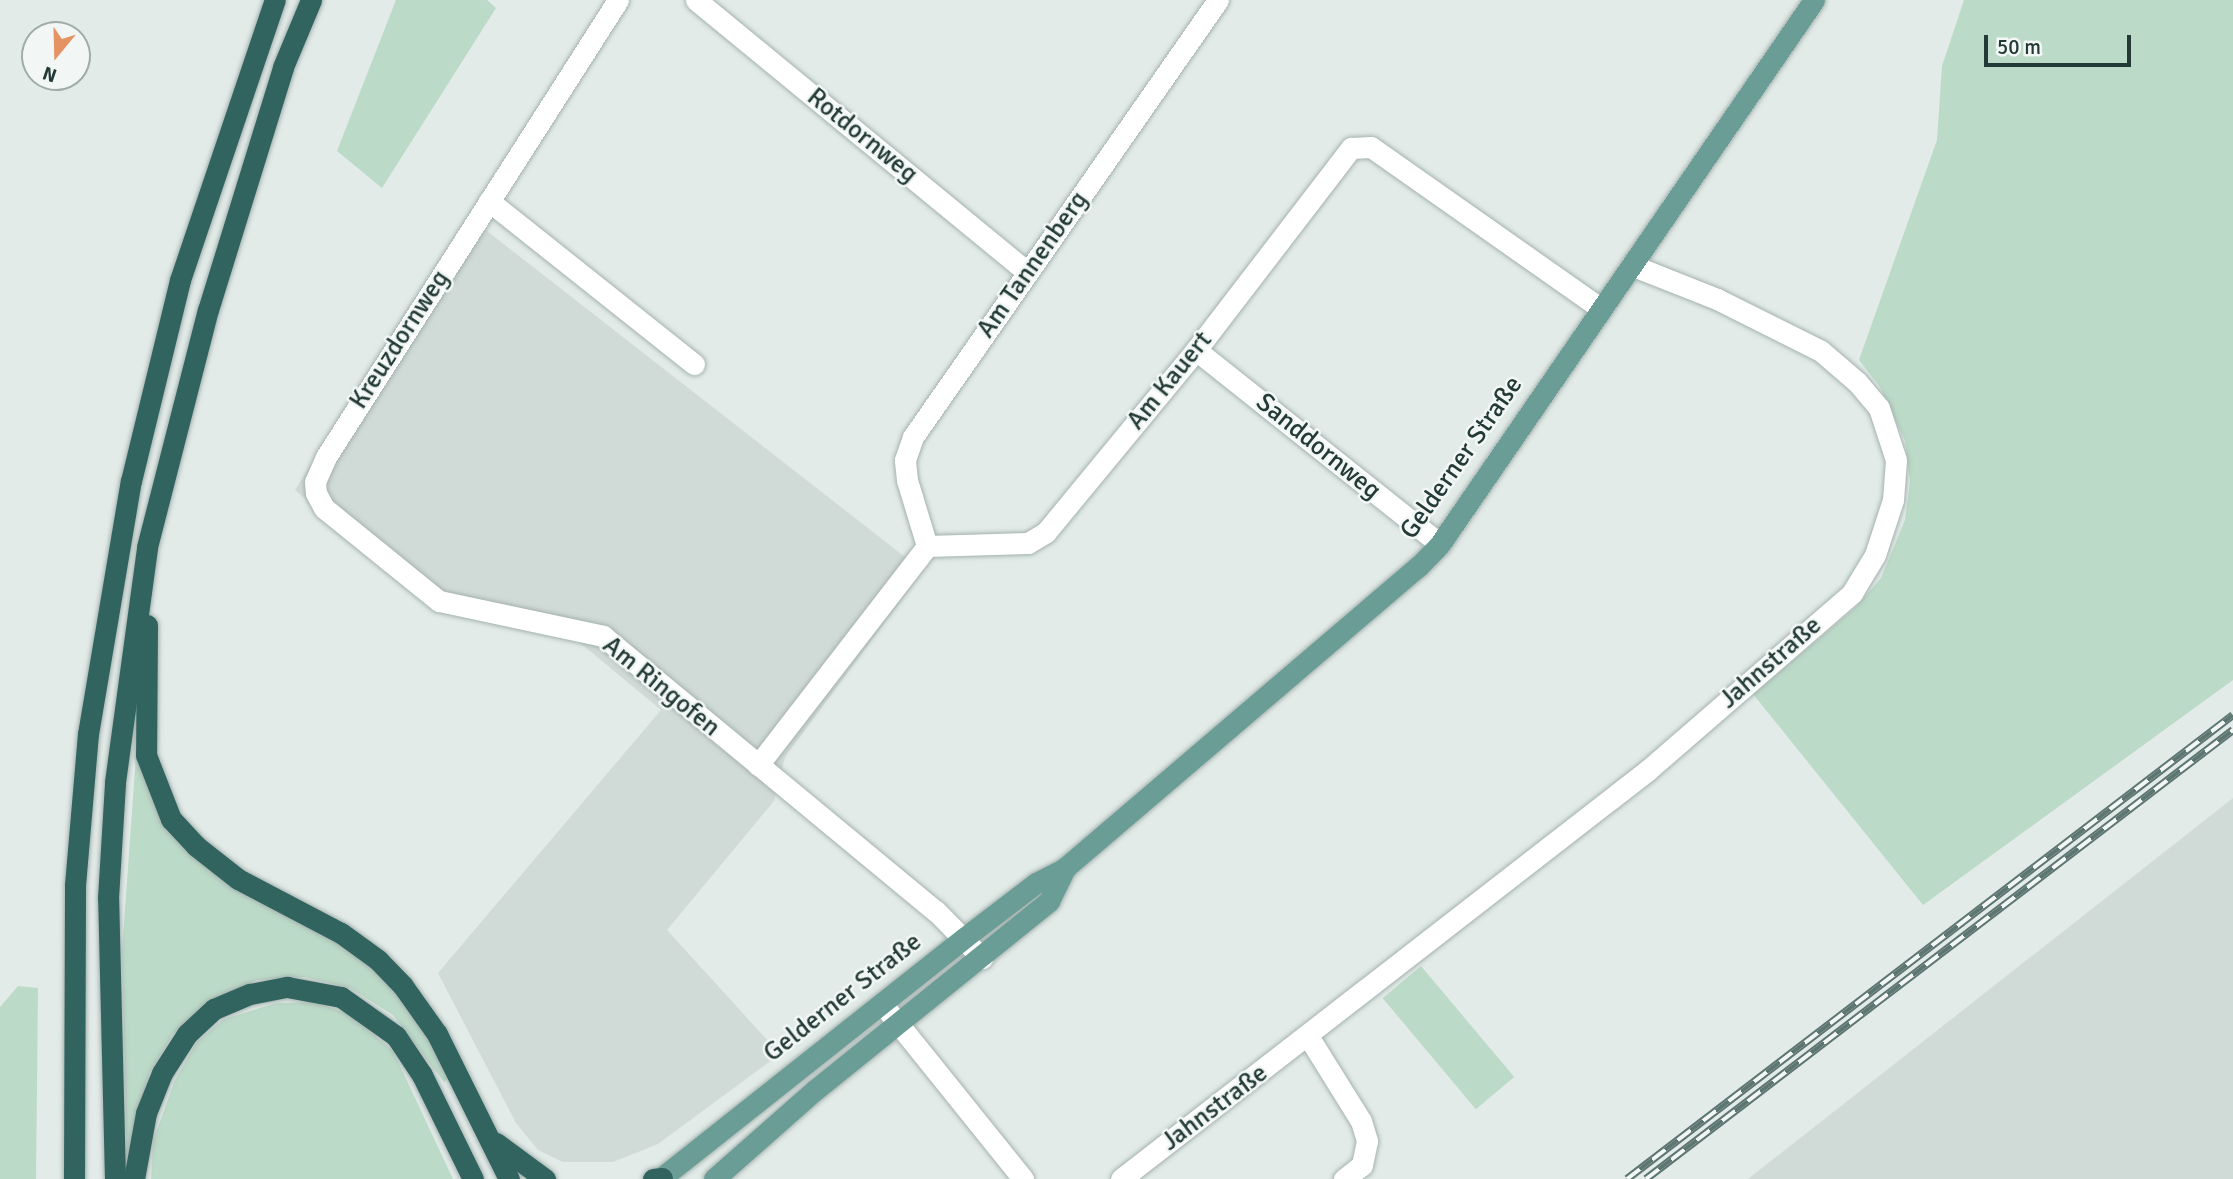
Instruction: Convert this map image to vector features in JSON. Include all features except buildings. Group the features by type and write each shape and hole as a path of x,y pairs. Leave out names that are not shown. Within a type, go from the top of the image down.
{"highway":[{"path":"74,1179 75,885 88,734 131,481 180,280 275,0"},
{"path":"115,1179 108,898 116,782 146,547 212,297 283,66 311,0"},
{"path":"146,547 146,755 171,818 238,879 341,933 378,960 437,1034 509,1179"},
{"path":"134,1179 146,1113 162,1073 187,1034 214,1009 250,994 288,987 341,997 396,1036 422,1075 473,1179"},
{"path":"486,1133 506,1153 544,1179"}],"main road":[{"name":"Gelderner Straße","path":"714,1179 891,1014 964,938 1036,883 1065,868 1440,544 1814,0"},
{"name":"Gelderner Straße","path":"659,1179 891,1014 982,958 1049,901 1065,868"}],"street":[{"name":"Kreuzdornweg","path":"315,482 326,457 618,0"},
{"name":"Rotdornweg","path":"696,0 1027,272"},
{"name":"Am Tannenberg","path":"927,546 907,480 905,460 913,437 1218,0"},
{"name":"Am Kauert","path":"927,546 1028,543 1046,532 1196,349 1350,148 1371,147 1600,308"},
{"path":"489,201 694,364"},
{"name":"Jahnstraße","path":"1121,1179 1648,770 1852,593 1886,530 1896,460 1879,408 1857,382 1821,351 1717,299 1631,265"},
{"name":"Sanddornweg","path":"1196,349 1440,544"},
{"name":"Am Ringofen","path":"315,482 324,508 439,601 603,636 964,938 982,958"},
{"path":"758,765 927,546"},
{"path":"891,1014 1023,1179"},
{"path":"1308,1036 1361,1121 1367,1141 1362,1165 1344,1179"}],"shaded area":[{"path":"469,217 923,571 785,757 774,801 667,930 780,1054 658,1144 613,1162 563,1162 538,1150 516,1123 438,973 661,710 567,632 434,607 295,490"},
{"path":"2233,798 2233,1179 1748,1179"}],"green space":[{"path":"396,0 487,0 496,8 382,188 337,151"},
{"path":"1964,0 2233,0 2233,680 1923,905 1753,694 1854,609 1881,578 1905,520 1910,482 1905,441 1880,387 1859,360 1937,140 1942,66"},
{"path":"136,756 161,818 394,984 450,1077 444,1082 393,1015 350,988 305,977 257,980 204,1007 173,1034 150,1072 136,1121 127,1177 122,952"},
{"path":"1421,966 1514,1077 1476,1109 1383,998"},
{"path":"18,986 38,988 36,1179 0,1179 0,1007"},
{"path":"314,1002 349,1014 393,1051 453,1179 151,1179 153,1141 175,1080 197,1042 224,1019 276,1003"}],"railway":[{"path":"1627,1179 2233,715"},
{"path":"1646,1179 2233,730"}]}
